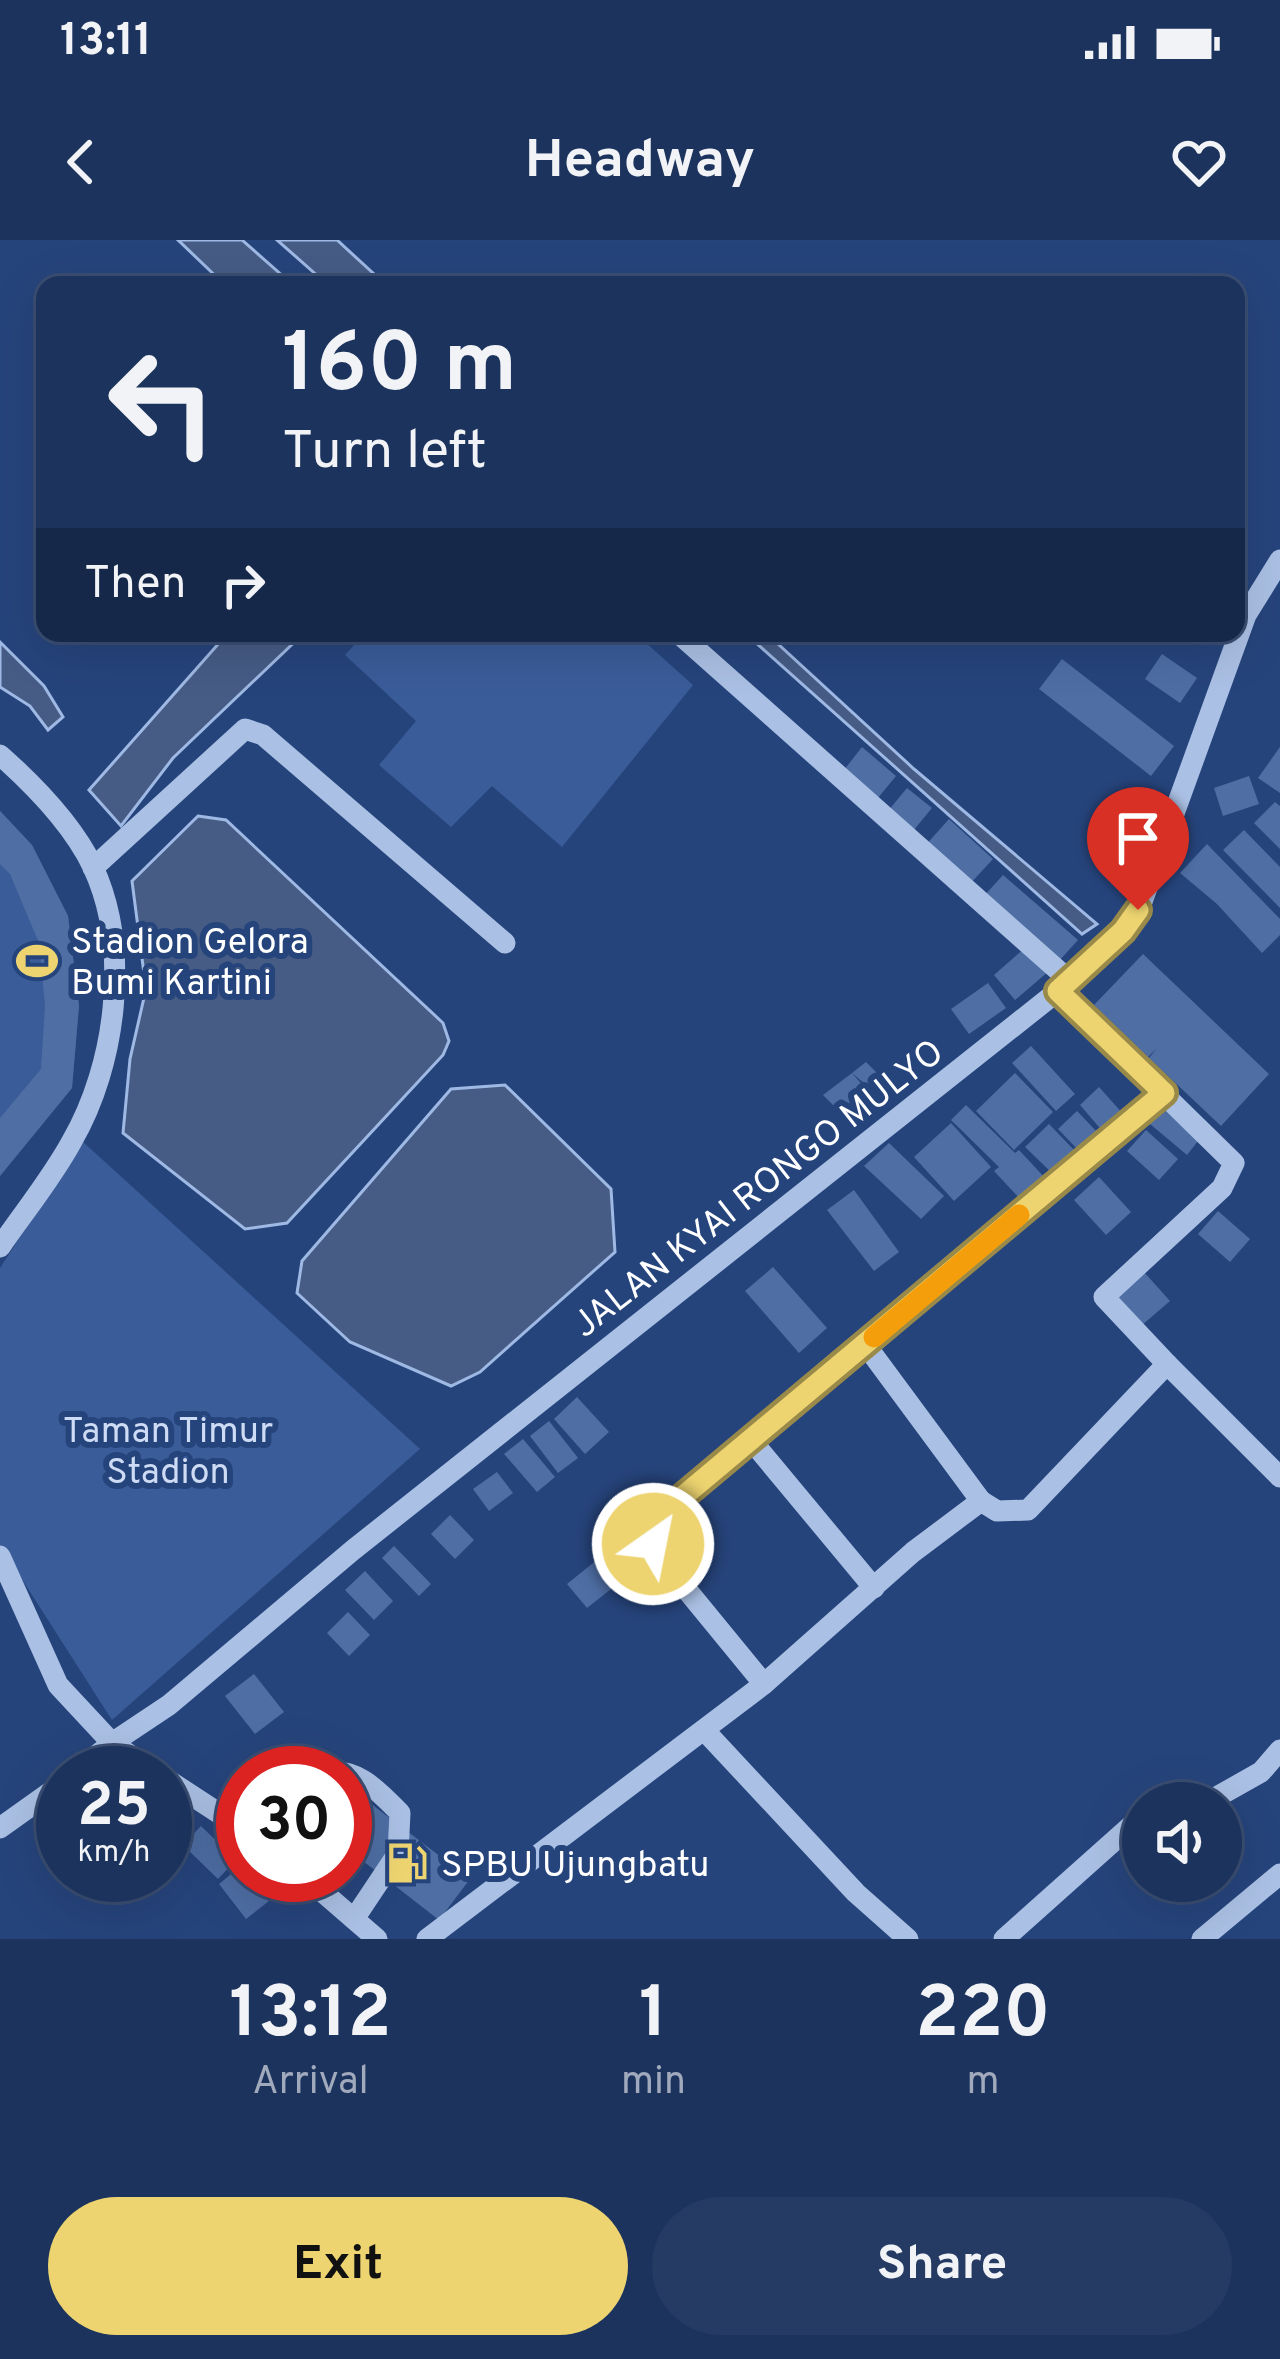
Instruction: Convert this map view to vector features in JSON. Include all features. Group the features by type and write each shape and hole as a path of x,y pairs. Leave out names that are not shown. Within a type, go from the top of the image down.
{"street":[{"name":"JALAN KYAI RONGO MULYO","path":"1245,618 1280,560"},
{"path":"688,642 1064,986 1234,1163 1222,1188 1104,1297 1280,1477"},
{"name":"JALAN KYAI RONGO MULYO","path":"108,1746 169,1705 370,1536 1064,986 1138,910 1236,642"},
{"path":"93,868 245,729 263,735 505,944"},
{"path":"0,755 66,825 93,868 112,932 112,1014 93,1096 72,1142 0,1247"},
{"path":"764,1684 659,1556 651,1531 656,1519 1164,1093"},
{"path":"865,1344 981,1501 1013,1514 1028,1510 1167,1364"},
{"path":"751,1440 874,1588"},
{"path":"427,1939 764,1684 981,1501"},
{"path":"0,1556 58,1685 117,1746"},
{"path":"704,1730 856,1893 908,1939"},
{"path":"1242,1783 1261,1772 1280,1750"},
{"path":"372,1785 400,1813 398,1853 372,1892"},
{"path":"0,1828 36,1802"},
{"path":"1004,1939 1122,1834"},
{"path":"1202,1939 1280,1874"},
{"path":"334,1902 377,1939"},
{"path":"354,1919 365,1902"}],"green space":[{"path":"357,642 645,642 693,685 562,847 492,786 451,827 379,765 416,721 345,655"},
{"name":"Stadion Gelora Bumi Kartini","path":"0,811 32,845 68,916 79,1006 72,1088 0,1176"},
{"name":"Taman Timur Stadion","path":"82,1141 420,1449 112,1720 0,1545 0,1268"}],"shaded area":[{"path":"178,240 242,240 283,276 216,276"},
{"path":"277,240 337,240 376,276 318,276"},
{"path":"0,642 44,686 63,717 48,730 30,706 0,687"},
{"path":"220,642 295,642 173,758 121,826 89,790"},
{"path":"755,642 776,642 914,769 1097,924 1082,934"},
{"path":"198,816 226,820 443,1023 449,1041 443,1055 287,1223 245,1229 123,1133 130,1059 146,989 132,881"},
{"path":"505,1085 611,1189 615,1252 480,1372 451,1386 350,1342 297,1293 302,1261 451,1089"}],"building":[{"path":"1162,654 1197,678 1180,703 1145,679"},
{"path":"1062,659 1174,746 1151,776 1039,689"},
{"path":"862,747 896,776 878,798 844,770"},
{"path":"1280,747 1280,793 1258,778"},
{"path":"1249,776 1259,804 1223,816 1214,788"},
{"path":"907,788 932,808 913,831 888,811"},
{"path":"1275,802 1280,806 1280,849 1254,823"},
{"path":"0,811 32,845 68,916 79,1006 72,1088 0,1176 0,1118 41,1069 45,1005 39,943 10,874 0,864"},
{"path":"949,819 993,859 968,886 924,847"},
{"path":"1244,830 1280,867 1280,908 1223,850"},
{"path":"1207,844 1280,919 1280,935 1262,953 1217,904 1180,873"},
{"path":"1003,875 1078,940 1059,961 984,896"},
{"path":"1027,946 1049,971 1015,1000 994,975"},
{"path":"1143,954 1269,1074 1221,1126 1149,1058 1157,1048 1148,1057 1094,1005"},
{"path":"988,983 1006,1008 969,1034 951,1009"},
{"path":"1031,1046 1075,1094 1056,1111 1012,1063"},
{"path":"866,1062 896,1089 878,1095 852,1073"},
{"path":"852,1073 871,1095 845,1117 823,1095"},
{"path":"1015,1073 1053,1112 1014,1150 976,1111"},
{"path":"1099,1087 1124,1115 1105,1134 1080,1105"},
{"path":"966,1105 1046,1179 1020,1199 994,1171 999,1167 951,1120"},
{"path":"1163,1109 1198,1141 1187,1155 1150,1124"},
{"path":"1077,1111 1099,1134 1080,1152 1058,1129"},
{"path":"951,1123 991,1167 954,1201 914,1157"},
{"path":"1049,1124 1076,1152 1053,1174 1025,1147"},
{"path":"1146,1130 1178,1159 1159,1180 1127,1151"},
{"path":"889,1143 944,1196 921,1219 864,1166"},
{"path":"1099,1177 1131,1212 1106,1235 1074,1200"},
{"path":"854,1190 899,1252 874,1271 827,1210"},
{"path":"1218,1211 1250,1239 1230,1262 1198,1234"},
{"path":"773,1267 827,1328 799,1353 745,1291"},
{"path":"1144,1272 1170,1301 1141,1326 1115,1297"},
{"path":"577,1397 609,1432 585,1454 554,1419"},
{"path":"549,1421 578,1458 558,1473 530,1436"},
{"path":"523,1439 555,1477 537,1492 504,1454"},
{"path":"497,1472 513,1493 489,1511 473,1489"},
{"path":"450,1515 474,1540 455,1559 431,1534"},
{"path":"619,1542 639,1567 587,1608 567,1584"},
{"path":"394,1546 431,1584 419,1596 382,1558"},
{"path":"365,1571 393,1601 374,1620 345,1590"},
{"path":"348,1612 370,1635 349,1656 327,1633"},
{"path":"254,1674 284,1712 255,1734 225,1696"},
{"name":"SPBU Ujungbatu","path":"372,1805 470,1879 439,1920 372,1868"},
{"path":"201,1826 216,1841 216,1877 192,1854 192,1836"},
{"path":"233,1902 268,1902 246,1919"}],"slow traffic":[{"path":"874,1337 1019,1215"}],"place":[{"name":"Stadion Gelora Bumi Kartini","path":"37,961"},
{"name":"SPBU Ujungbatu","path":"407,1863"}],"route":[{"path":"653,1544 656,1519 1164,1093 1058,991 1123,931 1138,910"}]}
